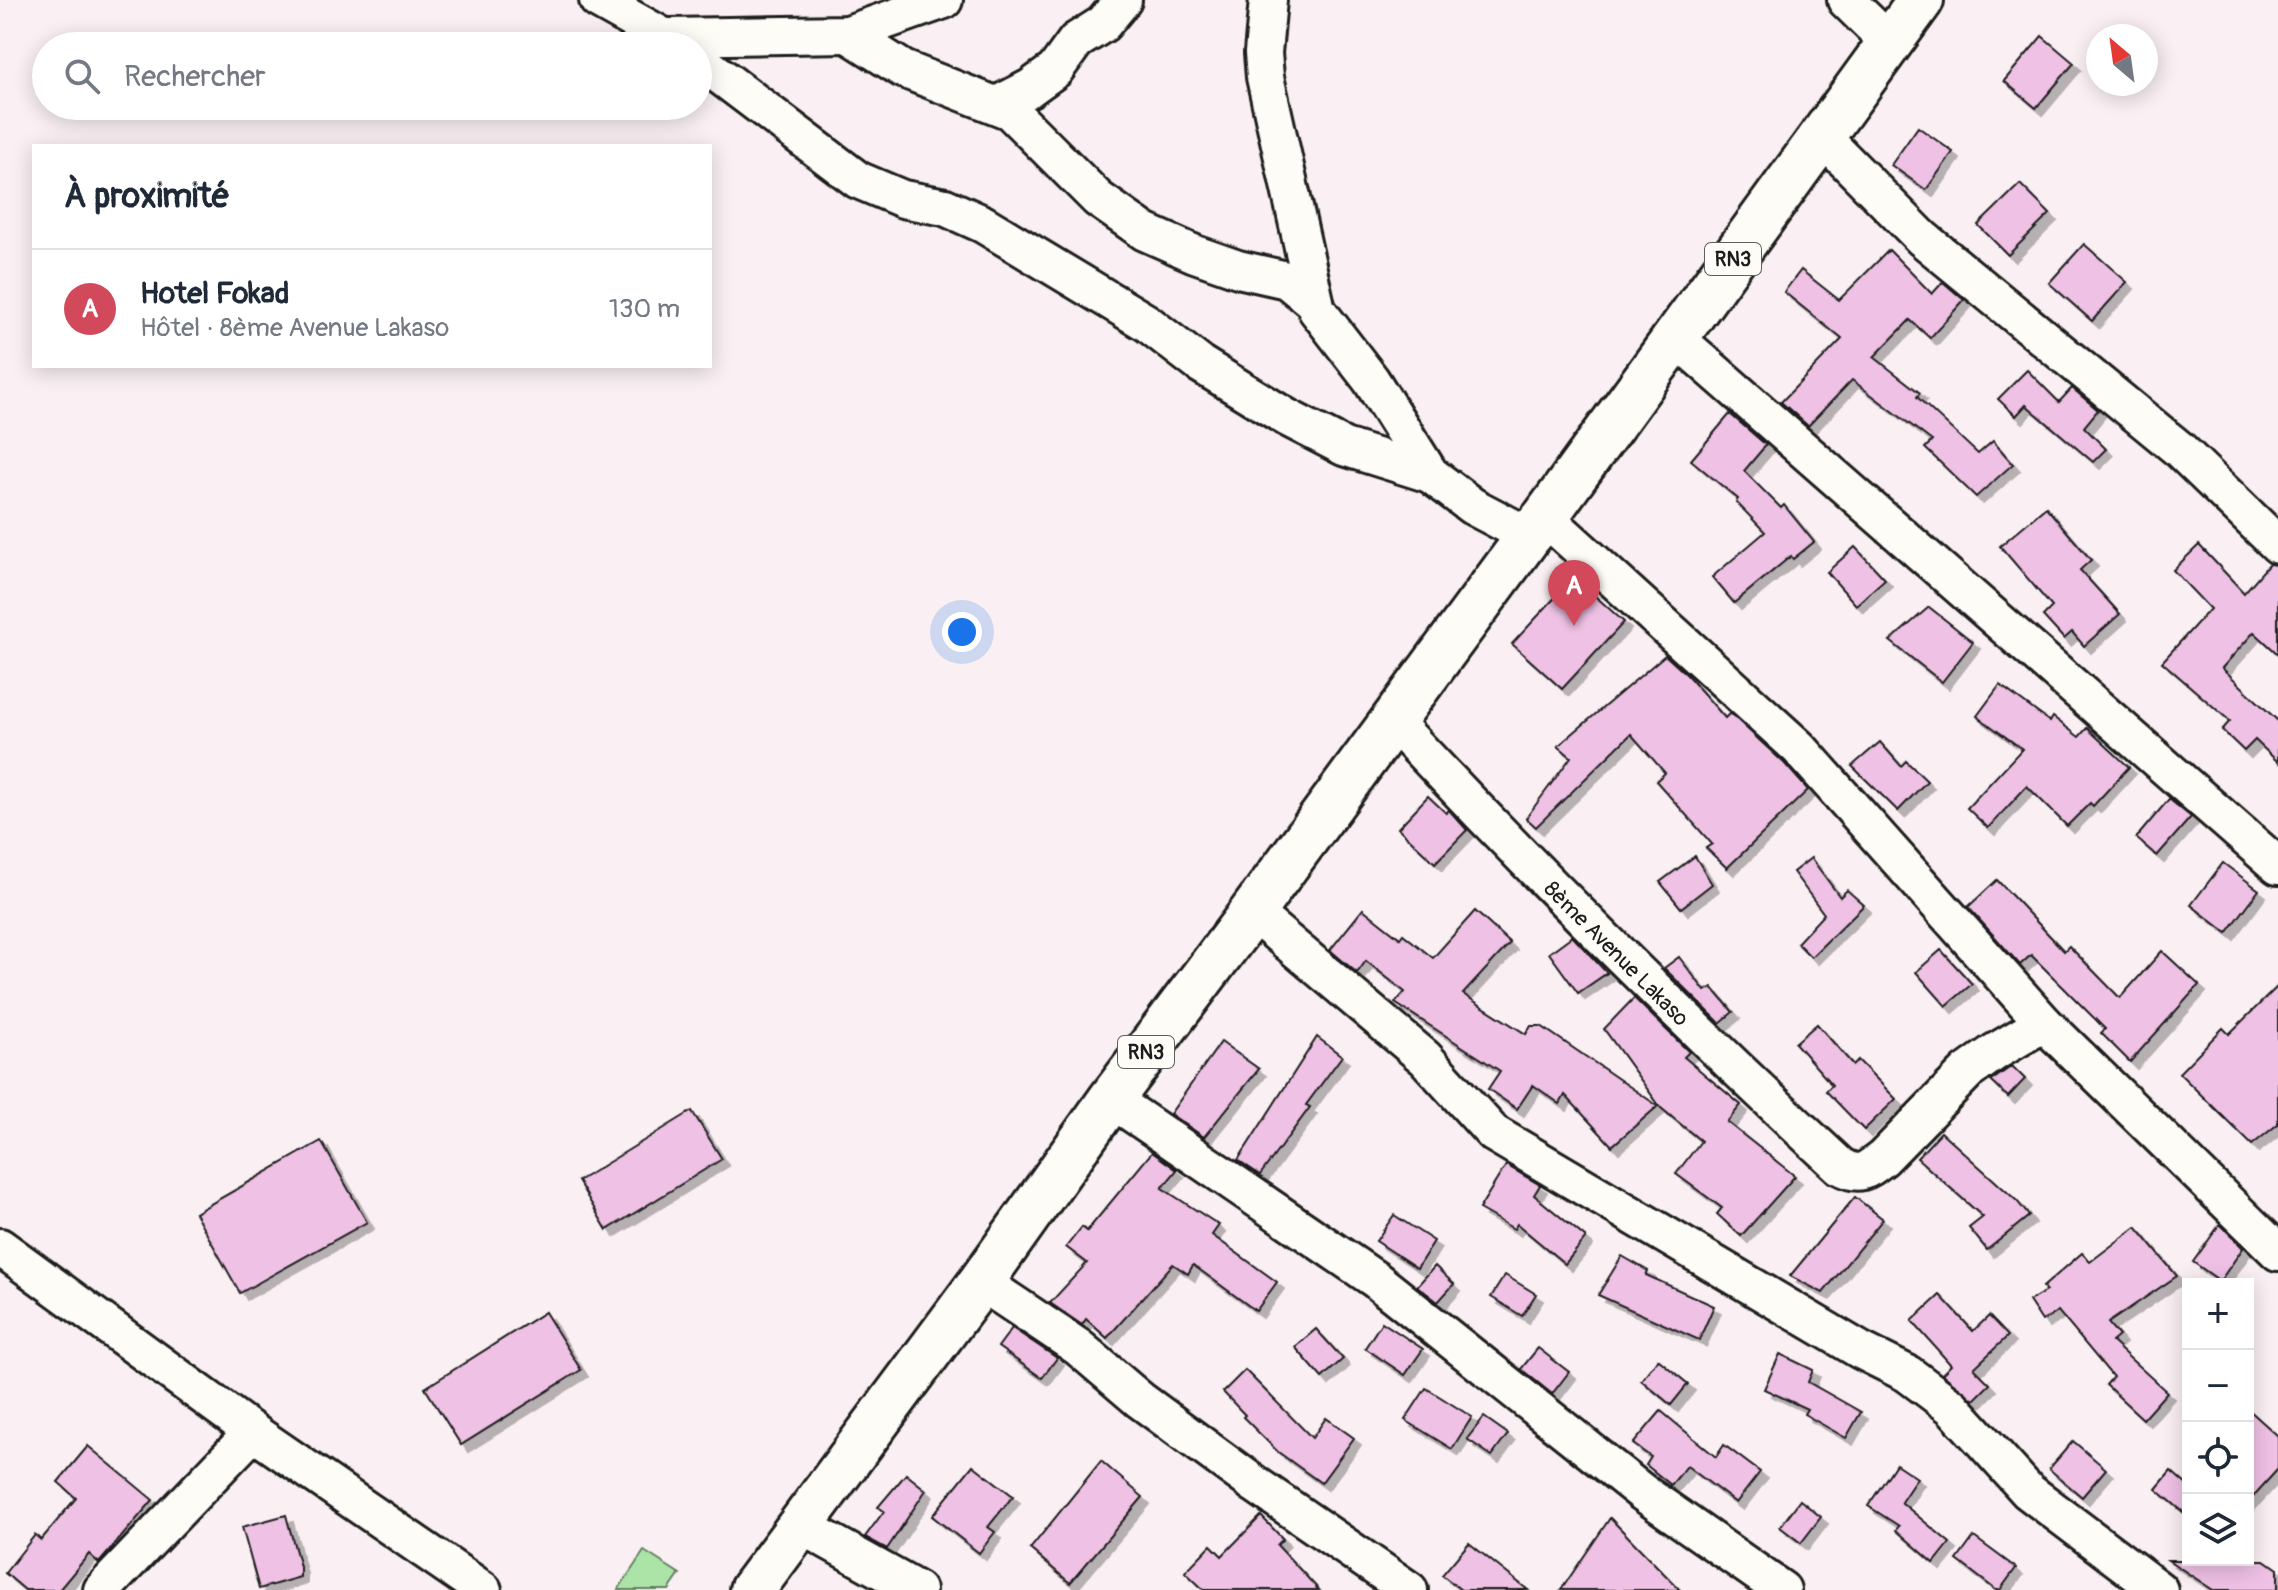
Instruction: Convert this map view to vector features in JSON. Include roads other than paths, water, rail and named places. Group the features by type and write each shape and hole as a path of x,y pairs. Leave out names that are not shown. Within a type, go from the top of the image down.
{"highway":[{"name":"RN3","path":"752,1590 981,1282 1111,1099 1676,338 1921,0"}],"street":[{"path":"598,0 657,32"},
{"path":"712,39 848,34 944,0"},
{"path":"997,105 1030,88 1055,70 1076,41 1103,24 1123,0"},
{"path":"1268,0 1263,53 1265,77 1315,303 1324,320 1371,380 1430,474"},
{"path":"1846,0 1889,42"},
{"path":"848,34 903,69 1010,111 1098,199 1145,232 1238,269 1287,280 1315,303"},
{"path":"712,70 858,180 903,199 945,207 983,224 1147,323 1200,364 1286,417 1344,447 1430,474 1472,506 1537,526 1799,748 2044,1023 2278,1252"},
{"path":"1822,137 1922,238 2179,449 2278,545"},
{"path":"1676,338 2278,866"},
{"name":"8ème Avenue Lakaso","path":"1393,721 1527,863 1705,1041 1840,1166 1853,1173 1868,1170 1883,1158 1967,1072 2044,1023"},
{"path":"1252,912 1425,1058 1493,1133 1860,1350 1908,1374 1952,1407 2028,1491 2159,1590"},
{"path":"1111,1099 1376,1280 1642,1492 1782,1590"},
{"path":"0,1247 253,1432 483,1590"},
{"path":"981,1282 1078,1347 1131,1393 1256,1485 1409,1590"},
{"path":"102,1590 253,1432"},
{"path":"802,1526 917,1590"}],"place":[{"name":"Hotel Fokad","path":"1574,626"}]}
